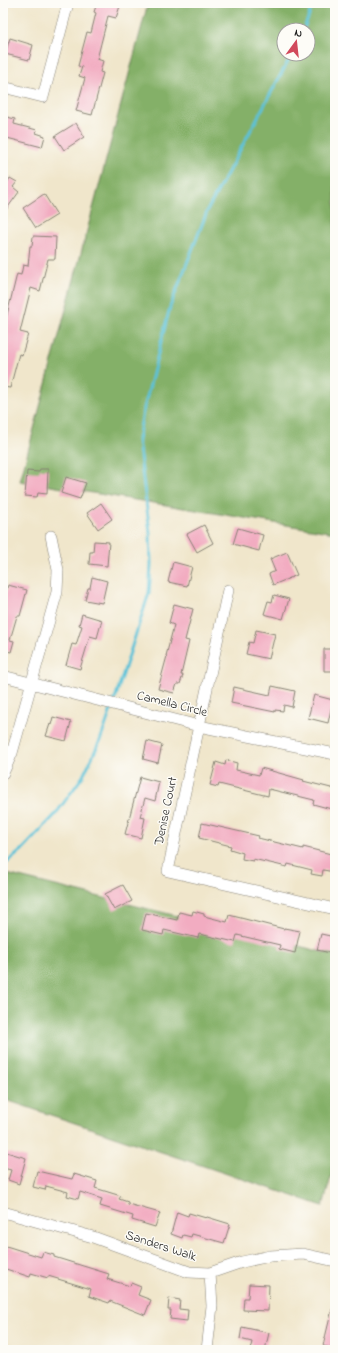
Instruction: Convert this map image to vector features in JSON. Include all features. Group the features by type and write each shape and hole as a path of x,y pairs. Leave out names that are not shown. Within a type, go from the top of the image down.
{"street":[{"path":"3,87 43,97 68,3"},
{"path":"3,773 12,753 30,683 57,592 58,570 51,536"},
{"name":"Denise Court","path":"228,590 168,871 335,909"},
{"name":"Camella Circle","path":"3,676 199,726 335,754"},
{"name":"Sanders Walk","path":"3,1212 93,1237 188,1272 210,1273 242,1262 270,1256 302,1254 335,1261"},
{"path":"207,1350 212,1306 210,1273"}],"green space":[{"path":"148,3 335,3 335,533 20,481"},
{"path":"3,873 335,955 335,1163 323,1206 3,1099"}],"building":[{"path":"97,3 121,3 116,18 108,16 97,59 103,61 100,72 103,73 92,115 76,111 85,78 79,76 82,67 78,66 87,32 91,33"},
{"path":"10,38 33,45 29,60 5,54"},
{"path":"3,116 15,119 14,124 37,130 36,133 45,136 42,147 3,137"},
{"path":"76,123 84,137 64,150 55,136"},
{"path":"10,178 17,182 13,187 19,192 3,214 3,180 7,183"},
{"path":"44,194 57,215 36,228 23,208"},
{"path":"33,236 56,237 55,259 48,259 40,291 31,288 20,332 28,334 22,355 19,354 10,388 3,387 3,327 17,274 21,275 23,265 28,266 30,246 32,246"},
{"path":"40,469 48,469 47,494 38,493 37,497 25,496 27,471 39,472"},
{"path":"66,477 86,483 80,499 61,493"},
{"path":"101,503 112,519 98,529 87,513"},
{"path":"204,525 213,543 197,552 187,534"},
{"path":"238,528 263,535 259,551 233,544"},
{"path":"94,541 109,542 107,566 89,564 90,552 93,552"},
{"path":"287,552 297,575 273,585 269,574 275,571 270,559"},
{"path":"173,562 192,567 187,586 168,582"},
{"path":"92,577 107,581 102,603 85,600 88,588 90,588"},
{"path":"8,585 27,590 20,616 17,616 10,640 14,641 11,652 7,651 5,657 3,657 3,602"},
{"path":"274,595 289,599 283,619 264,614 268,601 272,602"},
{"path":"174,604 193,609 185,640 189,641 181,675 183,675 180,684 177,684 174,693 158,689 174,625 169,623"},
{"path":"82,614 102,620 97,638 90,636 80,669 66,665 72,644 76,645 82,626 79,625"},
{"path":"256,630 275,634 269,659 246,654 249,642 253,643"},
{"path":"324,649 335,649 335,671 324,671"},
{"path":"272,686 295,691 292,707 284,705 283,711 275,710 275,712 231,703 234,687 270,695"},
{"path":"314,695 333,700 328,723 308,718"},
{"path":"53,717 71,722 66,741 46,736"},
{"path":"147,741 162,745 158,763 143,759"},
{"path":"226,760 237,763 236,770 259,775 261,768 335,789 335,810 313,804 314,800 269,789 268,796 219,784 218,787 210,785 216,762 225,765"},
{"path":"140,777 159,782 155,801 145,798 140,817 145,818 141,838 125,834"},
{"path":"202,823 259,836 258,838 303,849 303,847 335,855 335,872 323,870 322,876 311,874 312,870 288,864 287,867 253,859 253,861 242,859 243,853 230,849 231,846 199,838"},
{"path":"123,885 132,901 114,910 105,894"},
{"path":"193,911 204,914 204,916 227,922 229,915 284,929 300,931 295,953 279,949 280,945 237,935 235,942 199,934 198,938 164,930 163,935 142,930 146,913 177,920 179,912 192,915"},
{"path":"321,934 335,937 335,954 317,950"},
{"path":"3,1151 26,1158 19,1184 8,1180 11,1170 3,1168"},
{"path":"37,1171 72,1179 74,1174 97,1181 95,1188 121,1196 119,1199 128,1202 128,1204 160,1213 155,1227 132,1220 133,1216 100,1206 102,1199 80,1192 78,1199 67,1196 68,1192 46,1186 45,1190 33,1187"},
{"path":"177,1212 188,1216 189,1213 207,1217 230,1224 224,1243 192,1234 191,1237 183,1235 182,1238 171,1234"},
{"path":"3,1245 41,1257 43,1252 54,1255 54,1257 109,1274 107,1279 130,1286 131,1283 141,1287 138,1295 151,1300 145,1315 110,1301 109,1303 89,1296 91,1289 48,1276 48,1278 31,1273 30,1277 3,1268"},
{"path":"249,1284 269,1285 268,1311 243,1310 244,1298 248,1298"},
{"path":"169,1298 180,1300 179,1309 188,1310 187,1321 170,1319 171,1310 168,1310"},
{"path":"332,1309 335,1309 335,1349 323,1346"},
{"path":"242,1327 269,1333 265,1350 250,1350 252,1342 240,1339"}],"waterway":[{"path":"306,22 312,3"},
{"path":"114,702 149,593 151,565 150,533 138,440 143,412 170,307 208,209 288,62"},
{"path":"3,866 22,850 55,815 83,776 100,741 112,707"}]}
